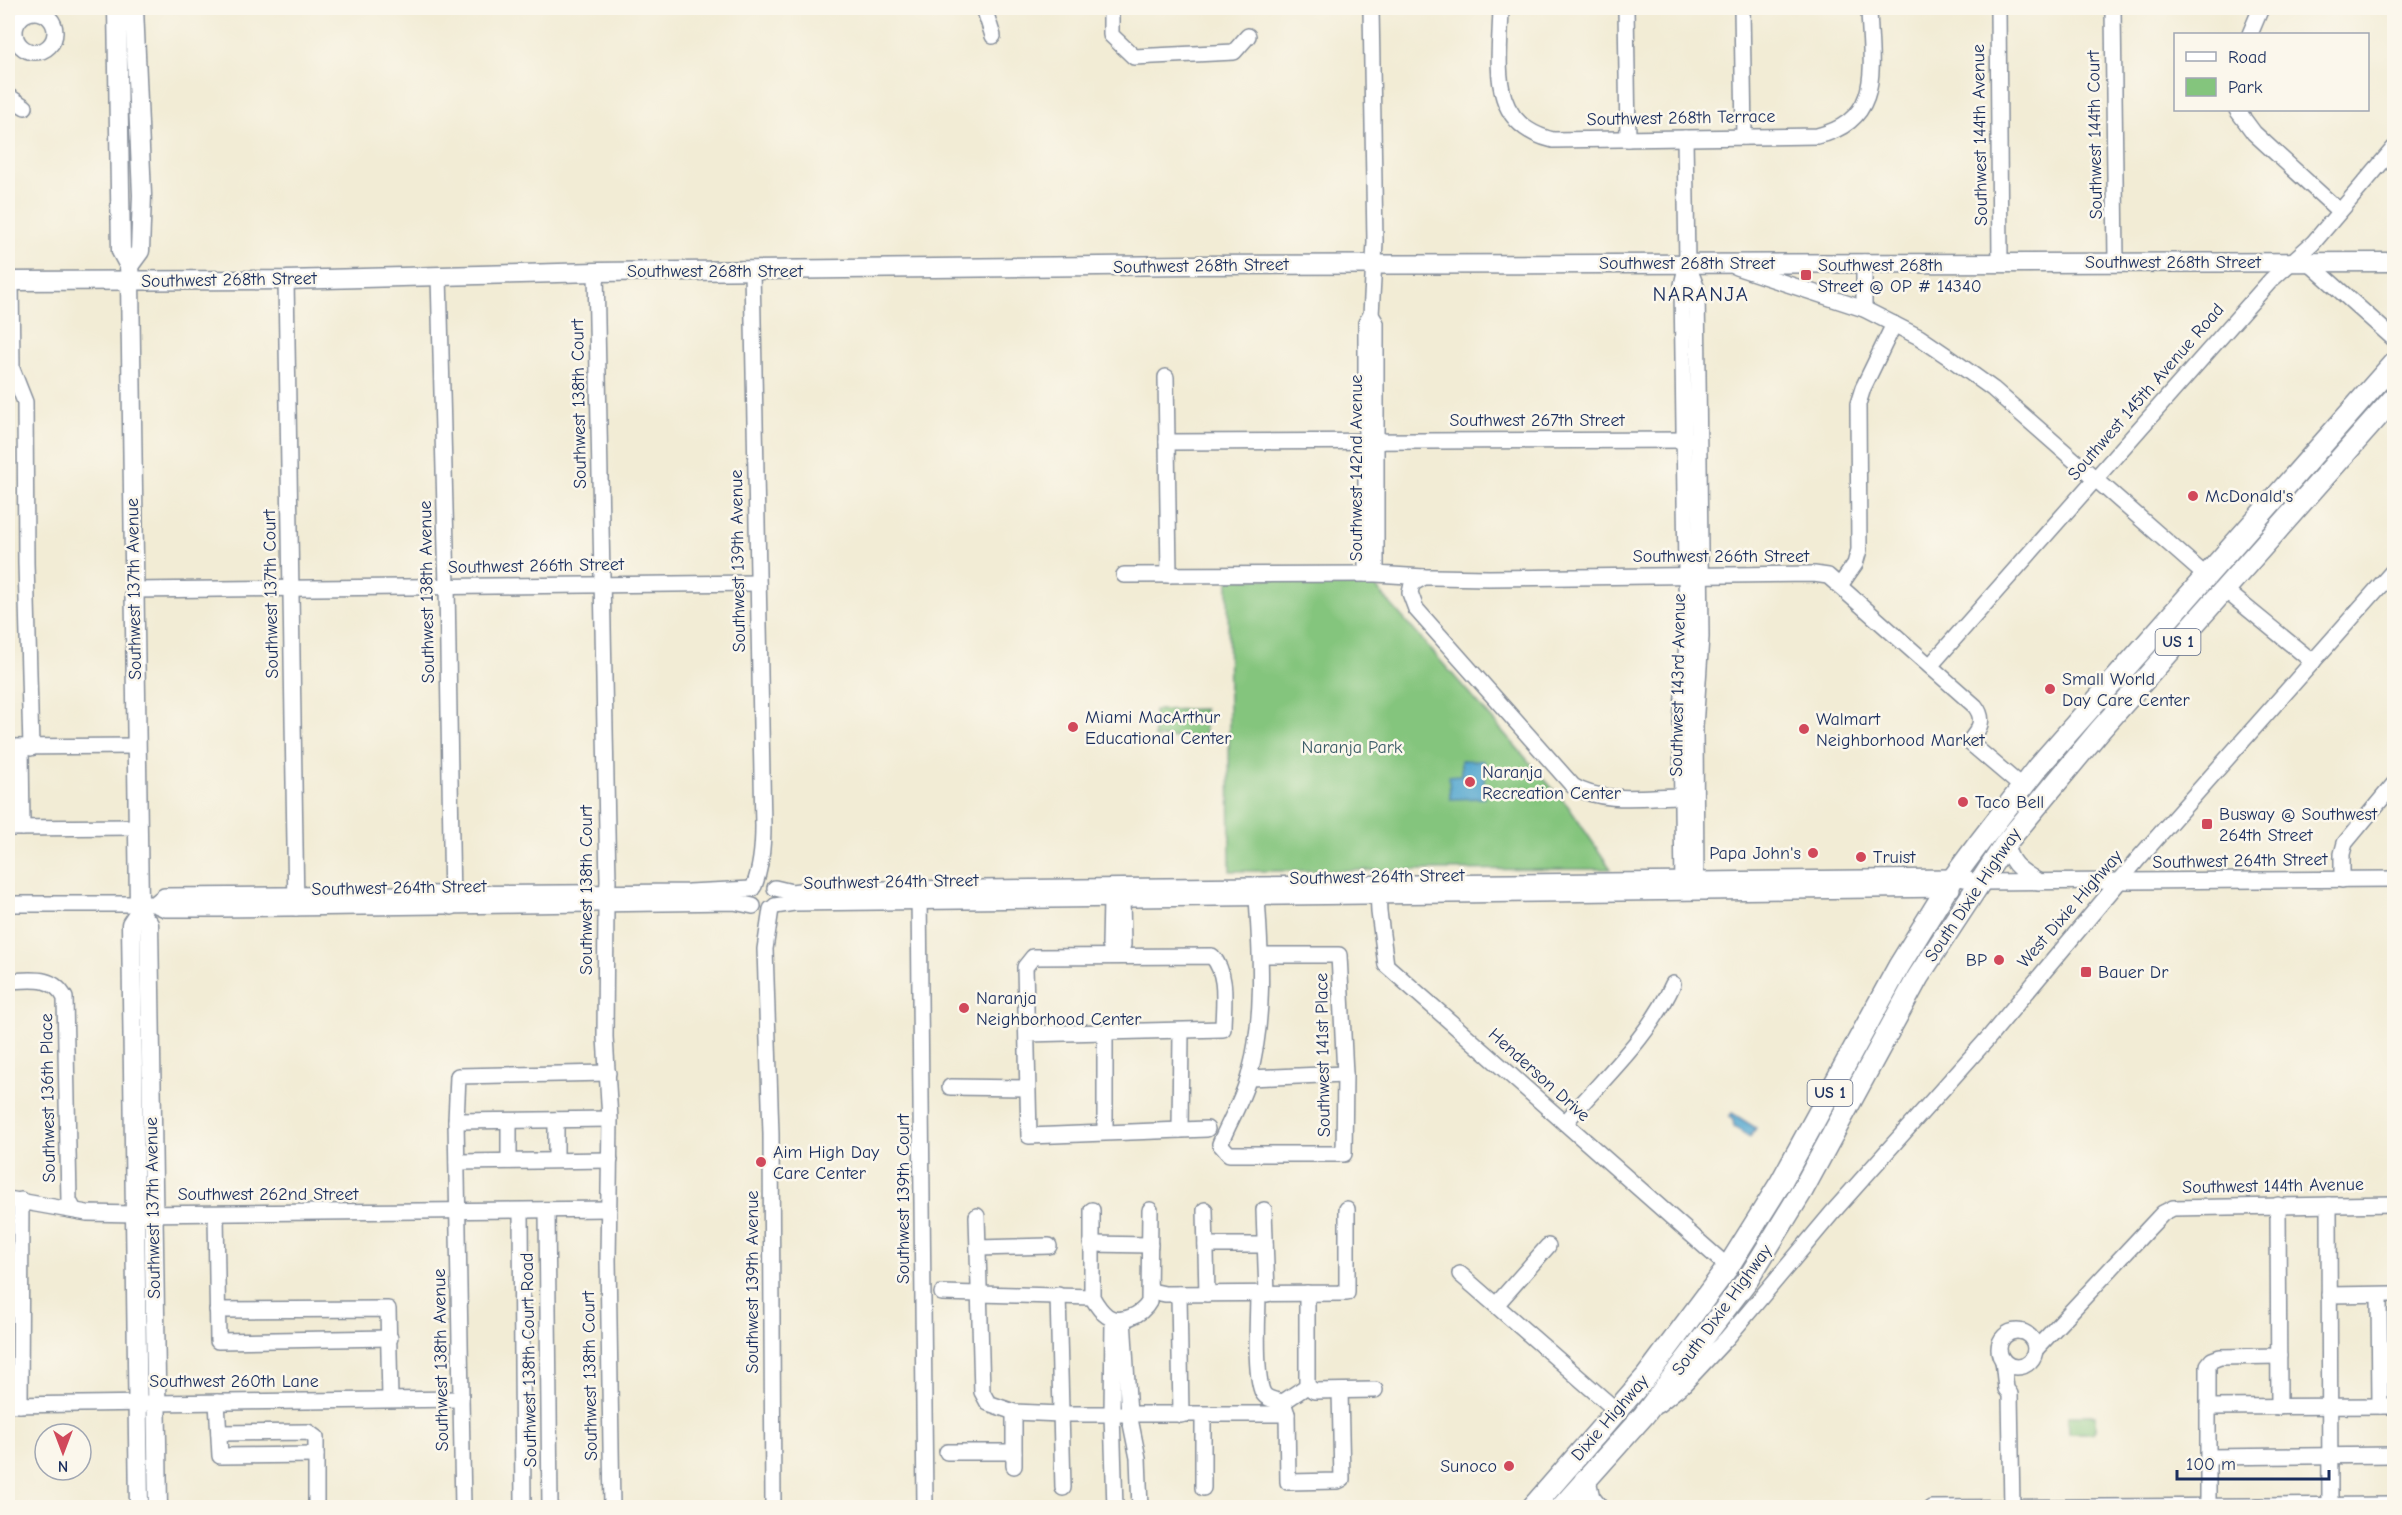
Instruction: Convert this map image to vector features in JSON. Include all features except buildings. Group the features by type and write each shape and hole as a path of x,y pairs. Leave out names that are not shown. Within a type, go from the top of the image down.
{"highway":[{"name":"South Dixie Highway","path":"1728,1267 1781,1182 1879,1001 1950,884 2022,787 2394,363"},
{"name":"South Dixie Highway","path":"1644,1415 1748,1279 1802,1191 1918,977 2006,843 2058,778 2394,398"},
{"path":"2225,590 2227,572 2232,563 2275,515 2286,487"},
{"path":"2134,691 2151,656 2198,601 2203,593 2206,576"},
{"path":"1728,1267 1748,1279"},
{"name":"Dixie Highway","path":"1532,1508 1670,1348 1728,1267"},
{"name":"Dixie Highway","path":"1562,1508 1644,1415"},
{"path":"1586,1480 1589,1498 1598,1508"}],"main road":[{"name":"Southwest 137th Avenue","path":"117,8 121,251 129,274 138,827 144,906 149,924 158,1508"},
{"name":"Southwest 137th Avenue","path":"129,274 140,251 142,195 134,8"},
{"name":"Southwest 268th Street","path":"9,281 129,274 286,280 596,272 1372,264 2394,262"},
{"name":"Southwest 137th Avenue","path":"139,1508 131,924 144,906"}],"street":[{"path":"984,8 993,36"},
{"path":"1111,8 1111,35 1134,57 1234,52 1248,36"},
{"name":"Southwest 142nd Avenue","path":"1371,8 1375,242 1371,315 1376,323 1370,440 1371,574 1418,581"},
{"name":"Southwest 268th Terrace","path":"1500,8 1500,85 1504,101 1510,114 1522,127 1537,136 1553,140 1818,136 1829,133 1856,118 1866,103 1871,75 1869,8"},
{"path":"1626,8 1628,139"},
{"path":"1742,8 1744,137"},
{"name":"Southwest 144th Avenue","path":"1998,8 2000,262"},
{"name":"Southwest 144th Court","path":"2113,8 2116,262"},
{"path":"2250,33 2261,8"},
{"path":"8,96 25,107"},
{"path":"2238,111 2254,133 2339,211"},
{"name":"Southwest 143rd Avenue","path":"1684,138 1687,263 1697,289 1691,440 1693,575 1681,722 1681,795 1690,887"},
{"name":"Southwest 145th Avenue Road","path":"1930,666 2271,280 2300,262 2339,211 2394,148"},
{"path":"1864,262 1864,309"},
{"path":"2300,262 2394,339"},
{"path":"1724,263 1864,309 1919,337 1973,374 2206,576"},
{"name":"Southwest 139th Avenue","path":"752,271 763,850 773,886"},
{"name":"Southwest 138th Court","path":"596,272 607,899 605,1037 610,1119 608,1260 612,1508"},
{"name":"Southwest 138th Avenue","path":"439,276 452,901"},
{"name":"Southwest 137th Court","path":"286,280 296,902"},
{"path":"9,281 12,369 25,402 26,563 15,828 138,827"},
{"path":"1840,584 1855,564 1859,550 1858,404 1863,388 1894,324"},
{"path":"1166,376 1169,575"},
{"name":"Southwest 267th Street","path":"1167,442 1691,440"},
{"name":"West Dixie Highway","path":"1644,1415 1683,1384 1727,1338 1832,1213 1990,1036 2029,986 2394,570"},
{"path":"1125,575 1371,574"},
{"name":"Southwest 266th Street","path":"1418,581 1693,575 1814,574 1828,576 1840,584 1980,712 1981,723 1969,742 2022,787"},
{"name":"Southwest 143rd Avenue","path":"1690,887 1695,727 1701,637 1693,575"},
{"path":"1418,581 1410,593 1416,609 1580,791 1604,796 1681,795"},
{"name":"Southwest 266th Street","path":"134,590 758,583"},
{"path":"2225,590 2313,662"},
{"path":"20,748 136,746"},
{"path":"2342,879 2342,854 2345,843 2394,784"},
{"path":"2006,843 2012,862 2039,882"},
{"name":"Southwest 139th Avenue","path":"753,888 759,872 759,858 763,850"},
{"name":"Southwest 264th Street","path":"8,904 144,906 165,909 296,902 607,899 734,902 764,908 794,903 919,896 2394,879"},
{"path":"764,882 773,886 778,899 764,908 750,898 753,888 764,882"},
{"name":"Southwest 264th Street","path":"773,886 792,892 807,890 919,896 1116,899 1262,898 1379,891"},
{"name":"Southwest 264th Street","path":"607,899 753,888"},
{"name":"Henderson Drive","path":"1379,891 1386,965 1728,1267"},
{"name":"Southwest 139th Court","path":"919,896 925,1508"},
{"path":"1262,898 1258,1033 1249,1078 1345,1074"},
{"path":"1116,899 1117,927 1110,945 1116,956"},
{"name":"Southwest 139th Avenue","path":"764,908 760,938 765,949 771,1134 772,1508"},
{"name":"Southwest 141st Place","path":"1249,1078 1220,1144 1229,1154 1344,1154 1345,1074 1339,956 1262,955"},
{"path":"1027,1034 1223,1029 1223,976 1220,965 1212,956 1033,957 1025,967 1029,1136 1207,1128"},
{"name":"Southwest 136th Place","path":"8,981 51,982 60,986 65,998 69,1201 74,1210"},
{"path":"1565,1123 1646,1030 1660,1010 1673,984"},
{"path":"1180,1130 1181,1030"},
{"path":"1105,1032 1105,1131"},
{"name":"Southwest 138th Avenue","path":"463,1508 456,1121 458,1076 608,1073"},
{"path":"950,1087 1027,1088"},
{"path":"456,1121 610,1119"},
{"path":"556,1120 556,1160"},
{"path":"509,1121 509,1161"},
{"path":"457,1162 610,1160"},
{"path":"14,1200 14,1405"},
{"name":"Southwest 262nd Street","path":"14,1200 87,1213 134,1214 521,1212 609,1209"},
{"name":"Southwest 144th Avenue","path":"2010,1394 2031,1357 2054,1332 2057,1324 2168,1210 2184,1206 2394,1204"},
{"path":"2278,1205 2279,1407"},
{"path":"2329,1205 2330,1505"},
{"path":"1151,1291 1179,1294 1347,1293 1347,1209"},
{"path":"1092,1210 1092,1296 1104,1314 1118,1319 1135,1316 1146,1307 1151,1291 1150,1210"},
{"path":"1205,1210 1207,1294"},
{"path":"1264,1210 1265,1245 1259,1379 1263,1394 1285,1408"},
{"name":"Southwest 138th Court Road","path":"547,1211 550,1508"},
{"name":"Southwest 138th Court Road","path":"521,1212 523,1508"},
{"path":"216,1214 218,1341 390,1338"},
{"path":"977,1216 982,1392 988,1403 1014,1412 1203,1415 1285,1408 1307,1386 1307,1293"},
{"path":"1091,1244 1150,1245"},
{"path":"1206,1245 1265,1245"},
{"path":"978,1248 1049,1246"},
{"path":"1496,1305 1548,1246"},
{"path":"1460,1275 1617,1411"},
{"path":"1748,1279 1763,1282 1779,1275"},
{"path":"942,1293 1092,1296"},
{"path":"1179,1294 1181,1415"},
{"path":"1058,1295 1063,1488"},
{"path":"2208,1407 2387,1406 2387,1295 2329,1295"},
{"path":"218,1310 388,1310 390,1399"},
{"path":"1115,1508 1112,1414 1119,1367 1118,1319"},
{"name":"Southwest 144th Avenue","path":"2027,1334 2057,1324"},
{"path":"2003,1360 2017,1367 2031,1357 2033,1341 2027,1334 2017,1331 2004,1336 1999,1350 2003,1360 2006,1389 2010,1394 2012,1507"},
{"path":"2208,1507 2208,1365 2212,1360 2220,1357 2279,1356"},
{"path":"1119,1367 1138,1458 1140,1508"},
{"path":"1307,1386 1314,1391 1375,1390"},
{"path":"1285,1408 1288,1482 1338,1481 1342,1479 1340,1391"},
{"name":"Southwest 260th Lane","path":"14,1405 156,1401 461,1399"},
{"path":"217,1402 220,1456 316,1455"},
{"path":"947,1452 1014,1459 1014,1412"},
{"path":"1203,1415 1203,1488"},
{"path":"219,1433 308,1432 316,1438 316,1508"},
{"path":"2208,1457 2394,1455"},
{"path":"1931,1508 2394,1505"}],"green space":[{"name":"Naranja Park","path":"1368,578 1568,806 1611,869 1230,871 1228,579"},
{"path":"1204,709 1205,737 1154,738 1154,710"},
{"path":"2068,1415 2096,1415 2096,1430 2092,1433 2069,1433"}],"water":[{"path":"1461,760 1484,761 1484,798 1450,799 1449,776 1461,775"},
{"path":"1732,1113 1756,1128 1750,1137 1734,1127 1733,1120 1729,1117"}],"place":[{"name":"Southwest 268th Street @ OP # 14340","path":"1806,275"},
{"name":"McDonald's","path":"2193,496"},
{"name":"Small World Day Care Center","path":"2050,689"},
{"name":"Miami MacArthur Educational Center","path":"1073,727"},
{"name":"Walmart Neighborhood Market","path":"1804,729"},
{"name":"Naranja Recreation Center","path":"1470,782"},
{"name":"Taco Bell","path":"1963,802"},
{"name":"Busway @ Southwest 264th Street","path":"2207,824"},
{"name":"Papa John's","path":"1813,853"},
{"name":"Truist","path":"1861,857"},
{"name":"BP","path":"1999,960"},
{"name":"Bauer Dr","path":"2086,972"},
{"name":"Naranja Neighborhood Center","path":"964,1008"},
{"name":"Aim High Day Care Center","path":"761,1162"},
{"name":"Sunoco","path":"1509,1466"}],"district":[{"name":"NARANJA","path":"1701,294"}]}
